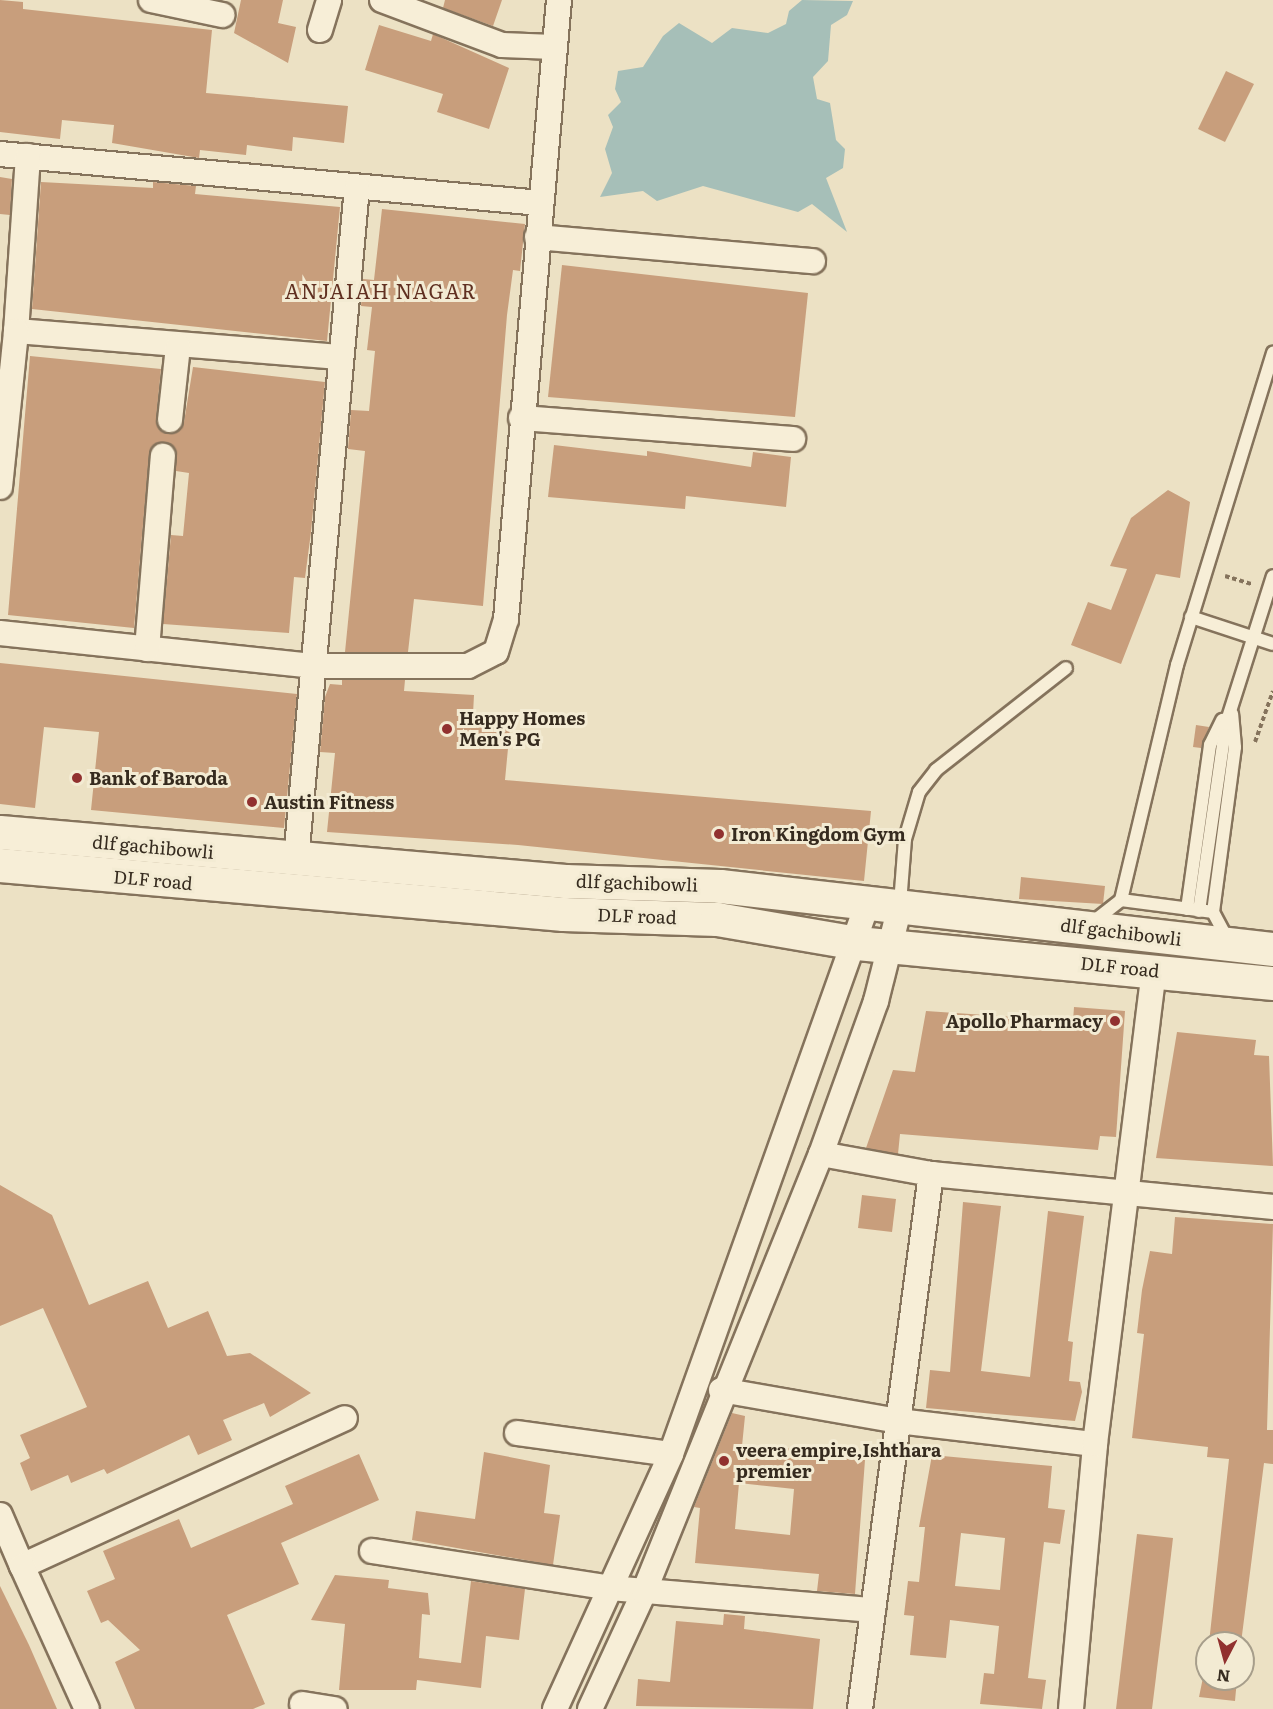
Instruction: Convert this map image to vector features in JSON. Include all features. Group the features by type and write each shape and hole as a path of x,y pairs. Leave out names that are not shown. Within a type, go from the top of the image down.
{"main road":[{"name":"dlf gachibowli","path":"0,832 565,881 720,886 1273,950"},
{"name":"DLF road","path":"0,865 563,914 717,919 857,943 1273,983"}],"street":[{"path":"151,0 222,15"},
{"path":"320,30 329,0"},
{"path":"382,0 502,45 554,47"},
{"path":"0,633 312,666 468,666 496,651 506,619 521,418 559,0"},
{"path":"0,154 541,204"},
{"path":"0,487 16,331 28,156"},
{"path":"296,859 357,188"},
{"path":"537,237 813,261"},
{"path":"16,331 178,346 340,357"},
{"path":"170,420 178,346"},
{"path":"521,418 793,439"},
{"path":"147,649 164,456"},
{"path":"555,1709 671,1454 857,943 868,902"},
{"path":"590,1709 645,1592 721,1390 821,1154 876,1001 900,906"},
{"path":"1071,1709 1095,1444 1154,970"},
{"path":"821,1154 931,1174 1273,1207"},
{"path":"860,1709 931,1174"},
{"path":"721,1390 898,1421 1095,1444"},
{"path":"22,1566 345,1418"},
{"path":"517,1433 671,1454"},
{"path":"0,1515 87,1709"},
{"path":"372,1551 610,1588 873,1610"},
{"path":"302,1704 335,1709"}],"lane":[{"path":"1085,928 1121,900 1191,617 1268,388 1273,352"},
{"path":"1193,910 1232,701 1255,638 1273,576"},
{"path":"1191,617 1273,644"},
{"path":"900,906 905,839 919,792 936,770 1066,668"},
{"path":"1231,945 1213,912 1235,747 1232,701"},
{"path":"1121,900 1213,912"}],"path":[{"path":"1205,571 1269,589"}],"water":[{"path":"802,0 853,1 847,15 831,25 828,61 813,77 817,99 830,103 836,140 845,149 843,168 826,178 847,232 812,204 798,212 703,186 657,201 643,191 600,197 612,173 605,149 613,127 608,115 621,102 615,89 618,71 643,67 663,36 679,23 712,43 732,28 768,33 786,24 789,11"}],"building":[{"path":"0,0 23,2 23,9 212,30 206,93 348,106 344,143 293,137 292,151 247,145 246,155 200,150 199,158 112,143 114,125 62,120 60,139 0,132"},
{"path":"241,0 283,0 278,23 296,27 288,63 234,33"},
{"path":"445,0 502,0 493,26 443,8"},
{"path":"379,25 431,41 433,34 509,68 489,129 437,112 443,94 365,70"},
{"path":"1226,71 1254,84 1225,142 1198,129"},
{"path":"0,177 12,179 10,215 0,214"},
{"path":"41,182 153,188 153,182 196,186 195,194 340,207 327,341 32,309"},
{"path":"382,209 525,224 520,271 513,270 507,315 483,606 414,599 408,652 345,652 365,451 348,449 351,410 369,411 375,351 367,350 372,307 361,306 363,279 374,280"},
{"path":"562,265 808,293 795,417 548,397"},
{"path":"30,356 161,369 156,419 169,434 184,422 193,367 325,382 305,578 294,577 289,633 163,624 171,535 183,536 189,473 176,471 176,450 164,442 149,455 134,628 8,615"},
{"path":"554,445 647,456 647,451 751,467 753,452 791,457 786,507 686,496 685,509 548,497"},
{"path":"1168,490 1190,502 1180,578 1156,574 1121,664 1071,645 1088,602 1111,610 1127,569 1110,566 1131,518"},
{"path":"0,663 297,694 284,828 91,810 99,732 44,727 35,808 0,804"},
{"path":"342,680 405,680 404,691 474,695 473,714 511,717 505,780 871,811 864,881 518,845 327,832 335,753 320,752 325,697 330,684 342,685"},
{"path":"1196,725 1209,727 1201,748 1193,747"},
{"path":"1021,877 1105,886 1103,904 1019,899"},
{"path":"1074,1007 1125,1011 1116,1137 1100,1136 1098,1150 900,1134 898,1154 866,1148 893,1070 915,1072 926,1011 1073,1021"},
{"path":"1177,1032 1256,1040 1254,1055 1269,1056 1273,1166 1156,1158"},
{"path":"0,1185 52,1215 89,1305 148,1281 168,1328 208,1311 227,1356 250,1353 311,1393 270,1417 264,1403 223,1420 232,1440 198,1455 189,1435 107,1474 104,1469 71,1483 68,1475 31,1491 20,1463 30,1458 20,1435 87,1407 43,1308 0,1326"},
{"path":"862,1195 896,1199 892,1232 858,1228"},
{"path":"963,1202 1001,1206 981,1371 1030,1377 1048,1211 1084,1216 1068,1341 1073,1342 1069,1381 1080,1382 1082,1392 1075,1421 926,1408 930,1370 950,1372"},
{"path":"1175,1217 1273,1224 1267,1430 1273,1430 1273,1464 1264,1463 1243,1631 1210,1631 1229,1459 1207,1457 1208,1447 1132,1438 1144,1334 1137,1333 1150,1251 1172,1254"},
{"path":"732,1413 745,1416 742,1446 835,1451 835,1457 865,1460 855,1594 817,1591 819,1574 695,1563 700,1508 694,1507","holes":["739,1483 794,1489 790,1535 735,1529"]},
{"path":"484,1452 550,1465 544,1513 560,1515 553,1565 412,1540 416,1511 475,1519"},
{"path":"359,1454 379,1500 281,1543 299,1584 227,1615 265,1704 253,1709 135,1709 115,1662 140,1650 108,1620 101,1623 87,1591 115,1579 103,1551 179,1519 191,1548 293,1504 285,1486"},
{"path":"932,1455 1052,1466 1048,1508 1065,1510 1060,1544 1044,1542 1028,1678 1046,1680 1042,1709 980,1704 984,1673 994,1674 999,1626 950,1620 946,1658 910,1655 914,1616 904,1615 908,1581 919,1582 925,1527 919,1527","holes":["961,1533 1005,1538 1000,1590 955,1586"]},
{"path":"1137,1534 1173,1538 1168,1580 1152,1709 1116,1709"},
{"path":"335,1575 389,1580 388,1588 428,1593 430,1615 422,1614 419,1658 461,1663 471,1581 525,1589 519,1640 486,1636 481,1688 417,1680 416,1690 339,1690 345,1624 311,1620"},
{"path":"0,1586 29,1645 57,1709 0,1709"},
{"path":"724,1614 745,1616 744,1629 820,1639 813,1709 636,1706 638,1679 670,1682 676,1621 723,1625"},
{"path":"1200,1691 1236,1691 1235,1701 1199,1697"}],"place":[{"name":"Happy Homes Men's PG","path":"447,729"},
{"name":"Bank of Baroda","path":"77,778"},
{"name":"Austin Fitness","path":"252,802"},
{"name":"Iron Kingdom Gym","path":"719,834"},
{"name":"Apollo Pharmacy","path":"1115,1021"},
{"name":"veera empire,Ishthara premier","path":"724,1461"}],"district":[{"name":"ANJAIAH NAGAR","path":"381,290"}]}
